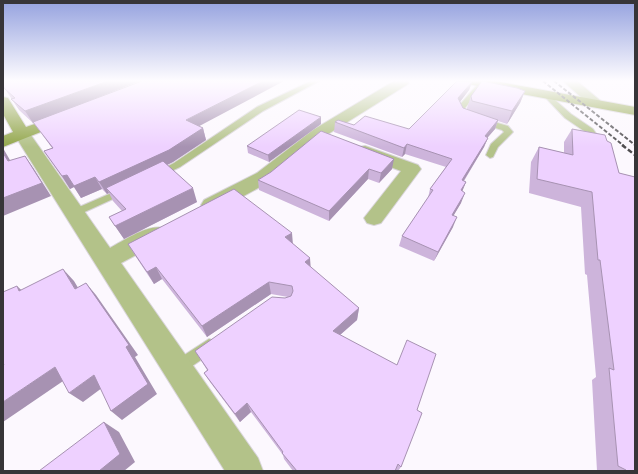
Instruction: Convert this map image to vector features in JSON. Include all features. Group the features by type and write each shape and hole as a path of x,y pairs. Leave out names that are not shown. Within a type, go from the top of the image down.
{"street":[{"path":"4,103 12,138 74,213 245,471"},
{"path":"195,214 264,177 319,133 367,103"},
{"path":"597,103 635,110"},
{"path":"12,138 79,112"},
{"path":"319,133 412,169 374,218"},
{"path":"106,260 174,225"}],"lane":[{"path":"149,179 177,165 260,109 272,103"},
{"path":"464,103 461,108 464,115 505,128 509,132 494,146 490,155"},
{"path":"555,103 568,116 590,131 603,150"},
{"path":"74,213 128,189"},
{"path":"177,368 221,337"}],"building":[{"path":"16,103 47,103 25,111"},
{"path":"83,103 219,103 186,120 203,128 169,150 99,182 95,177 74,186 67,175 62,176 44,151 53,148 33,122"},
{"path":"435,103 461,103 463,108 498,120 485,136 488,138 462,180 466,182 461,190 465,193 452,215 457,217 438,252 402,236 433,190 430,189 452,159 407,144 404,148 335,122 338,120 354,125 365,116 409,129"},
{"path":"480,103 517,103 512,111"},
{"path":"299,110 321,117 268,155 247,146"},
{"path":"572,129 605,135 607,141 611,143 619,173 635,177 635,471 626,471 618,466 609,368 614,370 600,260 598,260 592,192 537,179 539,147 573,155"},
{"path":"321,131 394,159 381,173 369,169 329,211 258,180 271,172"},
{"path":"3,153 8,161 25,156 42,183 3,198"},
{"path":"163,161 193,188 115,226 109,217 126,209 106,188"},
{"path":"234,189 292,233 285,237 310,258 305,262 359,308 333,331 397,365 407,340 436,354 417,410 422,413 401,467 398,464 395,471 297,471 282,453 283,452 247,403 235,414 204,373 208,370 195,351 272,297 285,298 291,296 293,291 292,286 269,282 202,326 156,267 147,272 128,244"},
{"path":"63,269 75,289 86,283 129,345 126,347 148,384 111,411 94,375 69,393 55,367 3,402 3,292 17,286 19,291"},
{"path":"104,422 120,454 99,471 39,471"}],"railway":[{"path":"571,103 624,146"},
{"path":"582,103 635,145"},
{"path":"622,145 635,155"}]}
